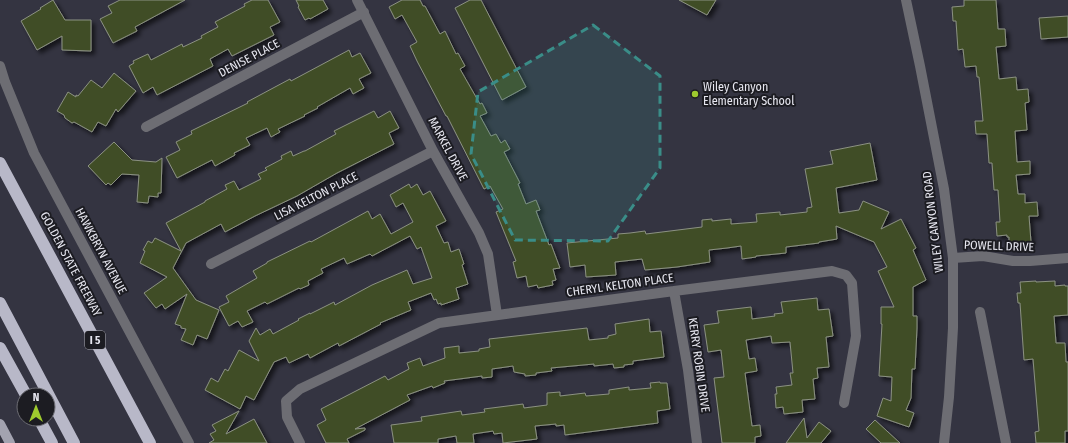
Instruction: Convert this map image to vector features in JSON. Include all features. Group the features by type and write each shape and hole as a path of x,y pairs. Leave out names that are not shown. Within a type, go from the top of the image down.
{"highway":[{"name":"GOLDEN STATE FREEWAY","path":"0,162 150,443"},
{"path":"0,303 74,443"},
{"path":"0,348 22,387"},
{"path":"43,427 52,443"}],"main road":[{"path":"0,424 10,443"}],"street":[{"name":"MARKEL DRIVE","path":"357,0 433,151 479,233 488,254 497,315"},
{"name":"WILEY CANYON ROAD","path":"906,0 944,189 953,258 953,328 949,397 944,443"},
{"name":"DENISE PLACE","path":"146,127 364,12"},
{"name":"HAWKBRYN AVENUE","path":"0,66 34,153 189,443"},
{"name":"LISA KELTON PLACE","path":"211,264 433,151"},
{"name":"POWELL DRIVE","path":"953,258 983,256 1013,261 1068,258"},
{"name":"CHERYL KELTON PLACE","path":"300,443 287,417 286,401 300,390 439,323 832,270 846,275 852,283 856,336 844,403"},
{"name":"KERRY ROBIN DRIVE","path":"674,291 688,370 693,443"},
{"path":"980,312 1006,443"}],"highlighted area":[{"path":"593,25 660,76 660,168 608,241 515,240 471,154 478,92"}],"building":[{"path":"53,0 65,20 91,20 91,51 62,50 62,36 37,50 21,21"},
{"path":"120,0 185,0 135,27 137,31 113,43 100,19 112,13 108,6"},
{"path":"252,0 268,0 280,22 270,27 274,35 232,56 228,49 210,59 213,66 157,95 153,87 143,93 129,66 134,63 133,61 148,54 151,60 182,44 183,47 202,38 201,36 218,27 215,22 245,6 244,4"},
{"path":"296,0 323,0 328,9 310,19 305,20"},
{"path":"402,0 420,0 423,6 425,6 440,34 445,31 456,54 458,53 465,66 460,69 480,104 482,103 487,113 480,116 491,136 496,134 501,143 505,140 510,149 504,152 520,183 518,184 526,204 536,200 540,210 536,211 549,245 551,244 560,268 553,269 556,280 552,281 553,285 538,288 537,285 528,287 526,276 517,278 513,262 516,261 496,212 503,209 490,186 484,189 417,61 410,46 417,42 402,15 395,19 389,7"},
{"path":"470,0 481,0 526,87 502,100 455,8"},
{"path":"679,0 716,0 707,15"},
{"path":"964,0 996,0 998,29 1005,29 1006,46 996,47 999,79 1016,77 1017,90 1028,89 1029,102 1025,103 1027,130 1015,131 1017,162 1030,161 1030,174 1016,175 1018,194 1025,194 1025,203 1037,202 1038,216 1029,216 1031,242 1024,243 1024,245 1009,246 1009,237 1007,237 1007,235 997,236 996,222 1000,222 998,190 994,190 992,163 989,163 987,134 976,134 975,121 983,121 979,77 977,77 976,66 965,67 963,49 958,50 956,21 953,21 952,7 964,6"},
{"path":"1068,16 1068,37 1041,39 1039,18"},
{"path":"349,50 352,57 360,53 371,73 359,79 364,88 353,94 350,88 304,115 305,116 278,129 280,132 271,137 267,128 246,138 250,145 234,153 235,155 215,166 212,160 177,178 166,157 180,150 176,142 192,134 191,131"},
{"path":"114,73 136,91 118,112 116,109 106,126 98,122 92,132 74,122 72,123 65,118 64,115 57,111 68,92 76,97 76,95 78,96 91,80 102,88"},
{"path":"374,111 378,118 390,111 399,128 389,133 394,144 337,173 297,196 225,232 221,224 186,243 173,268 196,300 219,310 207,339 197,335 193,345 181,340 186,329 175,324 187,294 165,309 162,304 156,308 144,293 167,277 140,263 145,251 143,250 148,241 152,243 155,238 181,251 166,223 227,189 225,185 234,181 239,190 261,179 258,174 267,170 265,168 282,159 281,156 291,151 293,156 305,151 336,134 334,131"},
{"path":"114,142 132,160 156,162 162,158 161,193 158,193 158,197 149,196 148,203 137,202 139,175 122,174 111,185 108,183 106,185 88,166"},
{"path":"870,143 877,180 836,188 839,213 859,210 863,201 889,212 881,229 901,219 916,248 913,250 926,280 913,287 913,316 917,316 917,328 915,369 912,369 911,398 906,410 914,413 909,427 877,416 883,398 891,401 892,377 879,376 882,324 881,307 894,307 878,271 887,267 874,242 836,226 837,239 786,247 786,253 742,259 741,246 709,250 710,262 645,270 642,259 615,262 616,275 586,277 585,265 570,267 567,243 618,238 618,234 645,231 646,234 702,227 702,220 712,219 712,221 731,219 731,224 757,222 756,214 780,212 780,215 807,212 807,208 812,207 805,169 833,164 830,151"},
{"path":"409,184 411,188 417,184 423,195 430,191 446,221 436,226 444,243 448,242 451,252 459,249 468,284 456,288 459,299 441,305 441,303 438,304 436,299 434,300 431,293 408,302 411,310 380,323 381,324 339,346 338,343 310,358 308,354 289,363 286,357 274,362 254,400 246,396 240,409 205,390 211,378 218,382 225,369 228,371 239,350 259,361 249,341 256,328 260,335 270,329 273,334 310,313 334,302 335,305 372,285 407,270 413,284 432,278 421,247 417,249 410,236 372,256 370,254 347,264 344,258 321,269 323,273 308,281 309,285 300,289 299,288 267,304 265,302 247,311 253,322 242,327 238,321 229,326 219,307 229,302 226,296 257,278 253,271 267,262 310,241 311,242 368,211 372,219 380,214 391,234 413,222 403,203 396,207 390,195"},
{"path":"1055,281 1055,286 1068,286 1068,315 1054,316 1056,343 1065,343 1066,362 1068,362 1068,431 1065,431 1065,443 1036,443 1035,432 1039,431 1033,359 1024,360 1020,303 1018,303 1017,293 1021,293 1020,282"},
{"path":"817,298 818,310 829,309 833,336 826,337 829,367 817,368 818,378 813,379 815,399 802,400 803,412 784,414 783,407 776,408 776,387 792,385 790,373 793,373 790,342 772,343 771,336 746,340 749,359 755,358 757,371 745,373 752,426 760,425 761,436 755,437 755,443 722,443 714,378 724,377 721,350 708,352 704,325 719,323 717,311 751,307 752,319 775,316 774,314 783,313 781,302"},
{"path":"649,319 650,332 661,331 664,357 633,361 633,364 624,365 624,367 614,368 613,364 594,366 594,364 551,368 552,371 525,376 525,374 514,372 513,366 492,369 492,377 482,378 482,376 444,381 445,383 433,388 432,386 407,395 410,400 355,429 365,428 365,430 347,439 349,443 326,443 317,425 326,420 321,409 385,376 388,380 409,369 407,363 420,358 423,366 445,358 444,348 459,346 459,353 479,351 479,349 490,347 489,339 587,328 589,340 608,338 608,336 616,334 615,324"},
{"path":"650,383 667,383 670,409 657,411 658,423 565,435 564,425 556,426 556,424 535,426 537,439 503,443 502,433 494,434 493,431 473,434 474,443 457,443 456,436 438,439 438,443 394,443 391,425 422,421 421,417 461,411 462,415 485,412 484,409 523,404 524,408 547,405 547,393 560,392 560,396 585,393 586,396 609,394 609,390 629,387 629,390 651,388"},
{"path":"239,411 226,434 254,419 267,443 209,443 214,440 210,434 216,431 212,425"},
{"path":"804,418 807,438 819,422 831,431 821,443 786,443"},
{"path":"875,420 900,443 881,443 866,429"}],"place":[{"name":"Wiley Canyon Elementary School","path":"695,94"}]}
